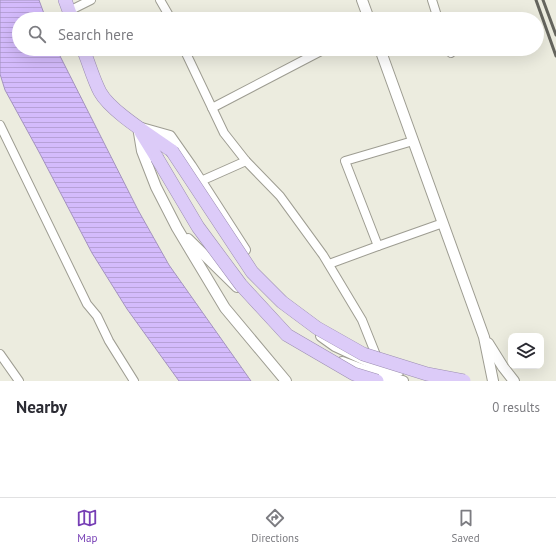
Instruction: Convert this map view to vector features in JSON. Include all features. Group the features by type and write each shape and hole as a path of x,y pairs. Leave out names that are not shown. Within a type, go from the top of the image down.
{"highway":[{"path":"86,56 100,92 105,99 138,127 172,151 252,272 288,306 316,328 363,354 426,374 464,381"},
{"path":"138,127 198,227 240,285 287,335 354,374 377,381"}],"street":[{"path":"69,10 91,0"},
{"path":"160,0 166,12"},
{"path":"362,0 366,12"},
{"path":"432,0 436,12"},
{"path":"187,56 224,133 246,161 280,196 329,264 362,320 380,367"},
{"path":"212,108 312,56"},
{"path":"383,56 484,337 493,381"},
{"path":"0,125 88,304 98,316 110,341 134,381"},
{"path":"286,381 225,308 177,228 156,187 142,151 138,127 170,136 201,181 256,268 290,314 335,346 380,367 444,381"},
{"path":"378,246 345,161 413,141"},
{"path":"201,181 246,161"},
{"path":"329,264 443,223"},
{"path":"177,228 281,328 328,356 377,375 403,381"},
{"path":"484,337 503,367 514,381"},
{"path":"0,354 19,381"}],"shaded area":[{"path":"0,0 39,0 43,12 12,12 12,56 60,56 138,210 169,265 251,381 179,381 127,309 92,253 5,90 0,74"}],"railway":[{"path":"536,0 540,12"},
{"path":"543,0 556,35"},
{"path":"544,22 556,56"}]}
